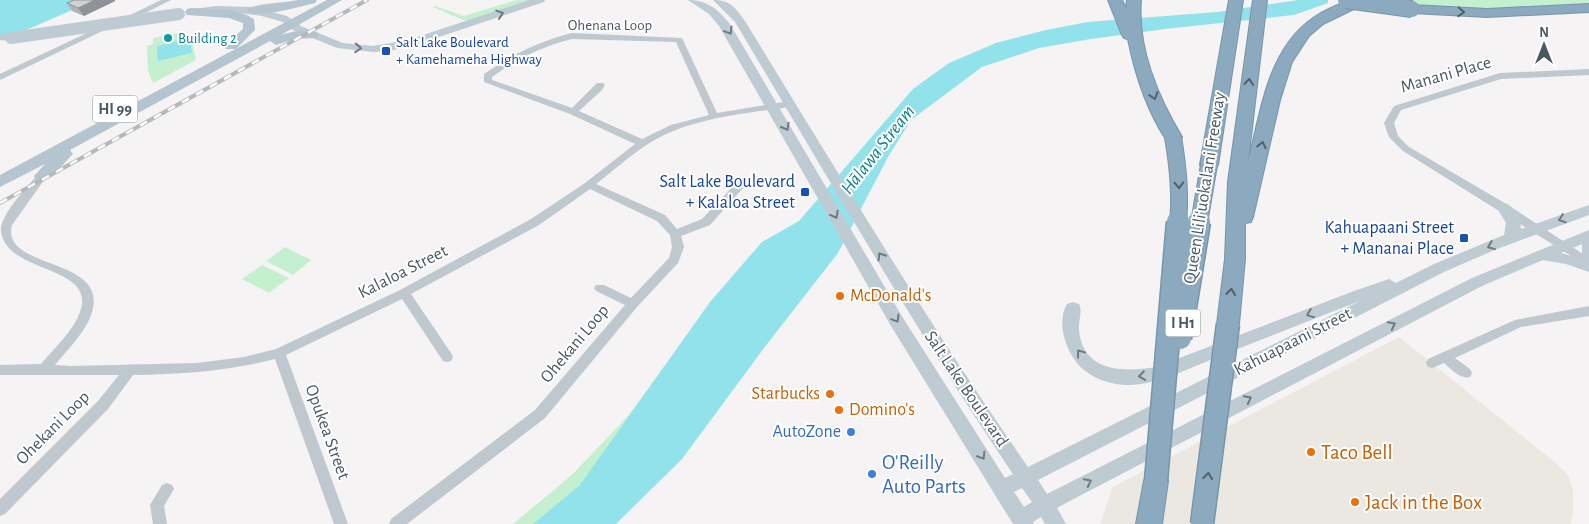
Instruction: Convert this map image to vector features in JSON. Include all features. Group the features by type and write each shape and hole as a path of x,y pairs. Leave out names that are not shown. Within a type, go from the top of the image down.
{"highway":[{"path":"1116,0 1129,9 1133,36 1157,105 1173,137 1178,168 1180,204 1156,481"},
{"path":"1346,0 1412,9 1487,13 1589,8"},
{"path":"1244,187 1278,75 1287,53 1302,35 1319,20 1344,6 1361,0"},
{"name":"Queen Liliʻuokalani Freeway","path":"1244,187 1256,22 1260,1"},
{"name":"Queen Liliʻuokalani Freeway","path":"1149,524 1236,2"},
{"name":"I H1","path":"1202,524 1244,187"}],"main road":[{"path":"3,38 227,8 254,10 287,7 310,0"},
{"name":"HI 99","path":"288,21 315,0"},
{"path":"254,10 288,21 294,21 301,14 325,0"},
{"name":"HI 99","path":"0,174 288,21 336,0"},
{"path":"288,21 297,28 341,46 373,49 389,48 411,44 540,0"},
{"name":"Salt Lake Boulevard","path":"693,0 713,12 724,24 773,105 853,247 1022,521"},
{"name":"Salt Lake Boulevard","path":"718,0 730,9 740,21 862,226 963,387 1056,524"},
{"path":"185,13 224,14 246,19 249,22 249,30 229,53"},
{"path":"229,53 299,35 312,35"},
{"name":"HI 99","path":"0,182 229,53"},
{"path":"42,176 73,147 110,121"},
{"path":"1504,208 1513,219 1515,232 1510,239"},
{"name":"Kahuapaani Street","path":"1002,489 1439,268 1589,210"},
{"name":"Kahuapaani Street","path":"1022,521 1059,497 1477,282 1589,235"},
{"path":"1589,243 1589,255"},
{"path":"1542,256 1568,258 1589,268"},
{"path":"1072,308 1068,329 1078,354 1089,364 1104,373 1116,377 1135,378 1157,374 1359,295 1439,268"}],"street":[{"path":"0,77 166,0"},
{"name":"Ohenana Loop","path":"642,142 573,112 488,82 487,76 544,45 572,36 679,40 714,116"},
{"name":"Manani Place","path":"1589,72 1500,76 1397,108 1389,123 1394,137 1406,149 1504,208 1589,263"},
{"path":"573,112 600,85"},
{"name":"Kalaloa Street","path":"0,370 44,368 72,371 130,370 221,366 279,353 404,293 535,222 589,185 642,142 674,127 714,116 773,105 790,104"},
{"path":"42,176 13,214 5,230 7,243 11,249 28,260 69,276 84,286 88,307 79,325 44,368"},
{"path":"589,185 661,218 675,234 706,222 746,179"},
{"name":"Ohekani Loop","path":"396,524 540,414 633,304 674,260 678,247 675,234"},
{"path":"600,288 633,304"},
{"path":"404,293 447,358"},
{"path":"1432,363 1519,323 1589,311"},
{"name":"Opukea Street","path":"279,353 341,524"},
{"path":"1445,357 1466,373"},
{"name":"Ohekani Loop","path":"0,509 103,405 130,370"},
{"path":"160,524 157,505 166,488"}],"shaded area":[{"path":"1399,337 1557,464 1568,475 1573,490 1571,524 1100,524 1113,487"}],"green space":[{"path":"517,0 529,0 469,21 433,7 435,6 464,16"},
{"path":"1388,0 1589,0 1589,5 1499,10 1428,8"},
{"path":"183,32 183,38 191,36 196,60 153,83 148,71 147,46 153,44 153,38"},
{"path":"285,247 311,260 293,275 266,261"},
{"path":"262,265 289,278 269,293 242,279"},
{"path":"694,326 560,524 513,524 573,474 628,416"}],"water":[{"path":"0,0 95,0 31,28 0,39"},
{"name":"Hālawa Stream","path":"1298,0 1328,0 1328,3 1294,15 1165,29 1039,48 982,67 911,120 888,157 838,253 764,348 682,459 616,524 533,524 580,485 710,302 762,242 799,221 913,89 949,63 996,43 1046,30 1088,22 1217,12"},
{"path":"190,38 192,53 158,61 157,46"}],"building":[{"path":"74,0 95,0 78,8 67,3"}],"railway":[{"path":"0,203 367,0"}],"place":[{"name":"Building 2","path":"168,38"},
{"name":"Salt Lake Boulevard + Kamehameha Highway","path":"386,51"},
{"name":"Salt Lake Boulevard + Kalaloa Street","path":"805,192"},
{"name":"Kahuapaani Street + Mananai Place","path":"1464,238"},
{"name":"McDonald's","path":"840,296"},
{"name":"Starbucks","path":"830,394"},
{"name":"Domino's","path":"839,410"},
{"name":"AutoZone","path":"851,432"},
{"name":"Taco Bell","path":"1311,452"},
{"name":"O'Reilly Auto Parts","path":"872,474"},
{"name":"Jack in the Box","path":"1355,502"}]}
